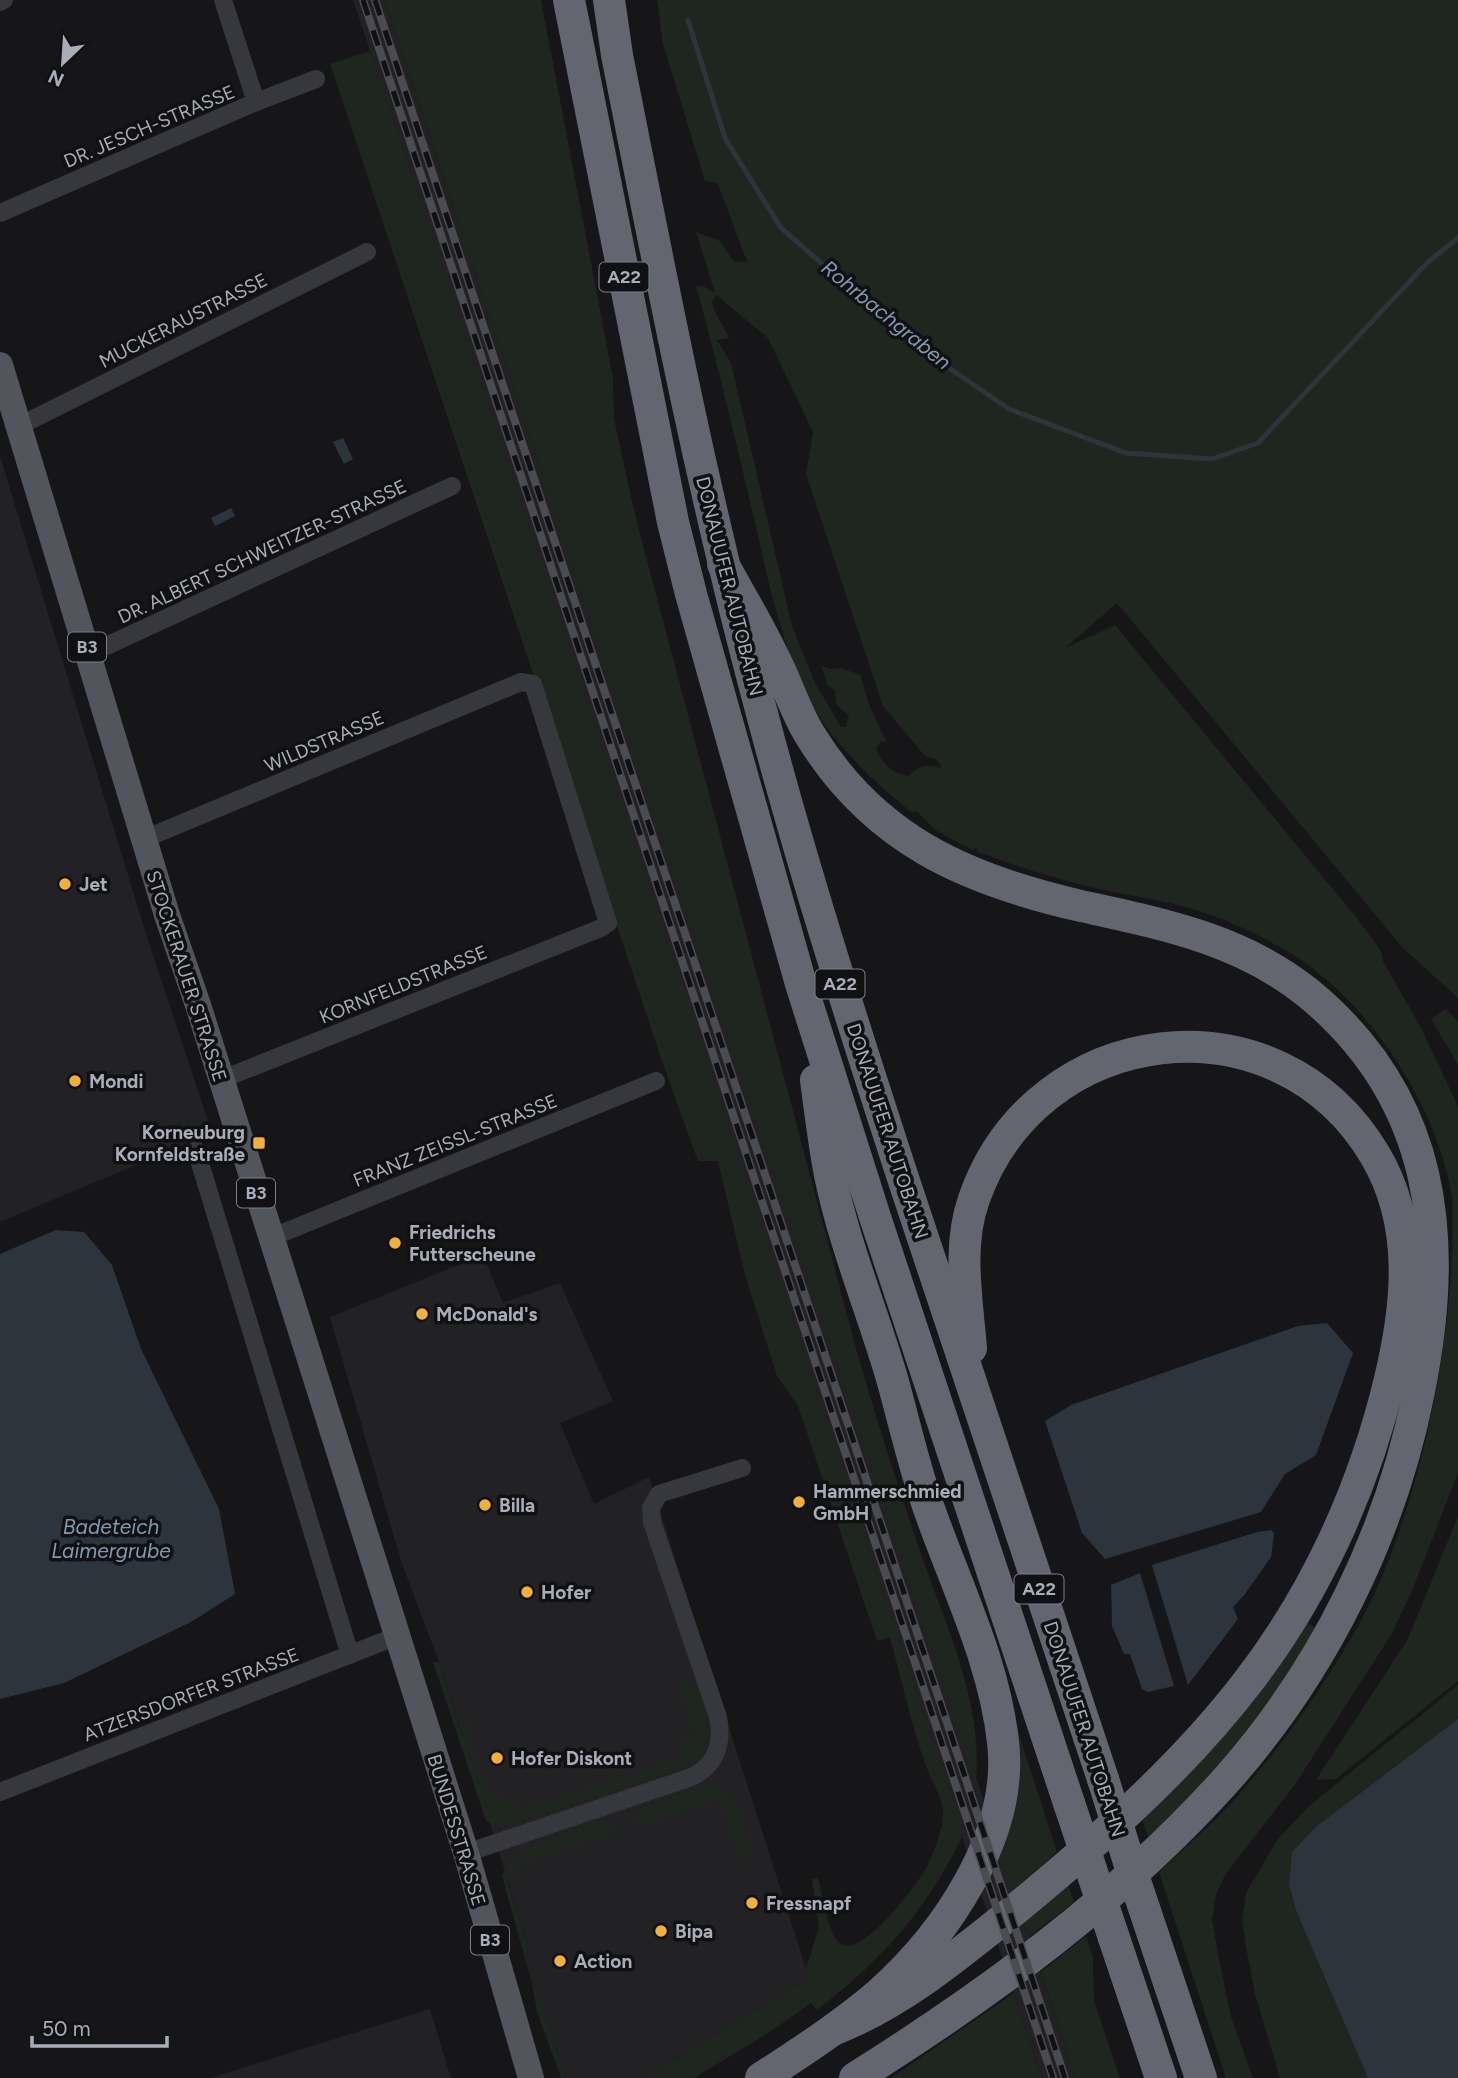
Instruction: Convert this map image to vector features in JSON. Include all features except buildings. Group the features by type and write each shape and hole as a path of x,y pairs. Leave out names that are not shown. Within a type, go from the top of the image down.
{"highway":[{"name":"DONAUUFER AUTOBAHN","path":"569,0 676,534 801,984 918,1347 1161,2078"},
{"name":"DONAUUFER AUTOBAHN","path":"609,0 617,55 699,464 780,780 835,967 974,1399 1201,2078"},
{"path":"723,564 775,658 810,735 849,787 872,809 937,857 985,879 1041,896 1197,933 1250,955 1286,977 1310,995 1351,1034 1387,1083 1403,1113 1416,1147 1431,1206 1434,1243 1433,1300 1426,1356 1408,1443 1377,1534 1357,1581 1333,1629 1306,1672 1268,1729 1236,1769 1161,1846 1055,1938 933,2027 855,2078"},
{"path":"761,2078 835,2029 900,1973 940,1925 981,1860 996,1822 1004,1746 994,1695 981,1651 925,1499 891,1373 852,1257 830,1175 801,984"},
{"path":"835,2029 895,2001 980,1937 1091,1845 1210,1729 1248,1682 1294,1614 1324,1559 1354,1493 1371,1448 1394,1362 1404,1303 1406,1253 1400,1214 1375,1155 1349,1120 1318,1090 1280,1068 1237,1052 1186,1046 1157,1047 1093,1066 1064,1082 1038,1102 1013,1128 991,1161 972,1202 965,1241 964,1275 974,1399"}],"main road":[{"name":"STOCKERAUER STRASSE","path":"0,365 144,839 380,1584"},
{"name":"BUNDESSTRASSE","path":"380,1584 466,1853 531,2078"}],"street":[{"path":"223,0 256,102"},
{"name":"DR. JESCH-STRASSE","path":"0,213 256,102 316,79"},
{"name":"MUCKERAUSTRASSE","path":"19,426 367,252"},
{"name":"DR. ALBERT SCHWEITZER-STRASSE","path":"89,654 452,486"},
{"name":"WILDSTRASSE","path":"144,839 521,682 533,684 608,922 601,928"},
{"name":"KORNFELDSTRASSE","path":"220,1080 601,928"},
{"name":"FRANZ ZEISSL-STRASSE","path":"270,1238 656,1082"},
{"path":"196,1150 350,1655"},
{"path":"466,1853 690,1777 707,1768 720,1742 718,1717 652,1522 651,1508 659,1494 742,1468"},
{"name":"ATZERSDORFER STRASSE","path":"0,1792 397,1636"}],"shaded area":[{"path":"353,0 385,0 1076,2078 1042,2078"},
{"path":"385,0 541,0 613,378 614,419 635,515 855,1345 895,1476 968,1693 977,1751 976,1780"},
{"path":"657,0 1458,0 1458,998 1402,947 1117,603 1065,648 1115,625 1356,917 1381,951 1383,961 1421,1028 1458,1106 1458,1473 1412,1591 1391,1635 1296,1783 1225,1875 1216,1895 1212,1919 1218,1954 1231,2017 1253,2078 1226,2078 1159,1872 1226,1809 1285,1738 1344,1650 1379,1583 1399,1532 1416,1476 1441,1361 1449,1303 1452,1248 1452,1197 1444,1162 1415,1092 1395,1058 1347,998 1319,973 1270,942 1218,918 1181,906 1068,881 978,852 976,848 973,850 937,831 916,811 911,812 875,781 831,734 808,697 779,621 696,286 715,293 696,232 720,241 734,262 747,262 718,184 705,181 663,44","holes":["716,295 768,338 813,432 806,474 883,706 925,756 936,759 942,768 924,766 909,776 893,771 885,764 876,749 880,742 886,741 870,707 860,675 821,665 828,686 835,690 836,704 849,716 846,727 841,727 815,683 792,626 731,363 717,340 729,338 713,306"]},
{"path":"370,51 963,1835 934,1887 901,1932 841,1991 817,2010 811,2003 773,2030 694,2078 644,2078 809,1978 806,1968 819,1928 812,1879 818,1878 832,1931 840,1943 849,1945 873,1932 898,1906 924,1872 939,1837 943,1809 916,1735 890,1638 877,1641 798,1406 777,1376 745,1275 718,1161 698,1161 663,1064 330,64"},
{"path":"0,456 146,934 212,1133 0,1222"},
{"path":"1446,1009 1458,1021 1458,1065 1431,1019"},
{"path":"483,1255 503,1303 560,1283 613,1401 560,1423 594,1504 649,1477 809,1978 644,2078 566,2078 528,1964 526,1938 439,1662 402,1564 330,1317"},
{"path":"1458,1516 1458,1681 1336,1779 1316,1780 1408,1639"},
{"path":"1303,1620 1319,1630 1291,1670 1218,1766 1148,1837 1141,1815"},
{"path":"433,1662 439,1662 459,1727 473,1724 475,1759 485,1783 501,1798 512,1798 517,1810 684,1758 679,1744 696,1734 680,1686 687,1684 700,1696 707,1715 707,1745 699,1758 681,1769 521,1821 494,1825 486,1821"},
{"path":"1458,1685 1458,1719 1317,1826 1289,1885 1297,1913 1368,2078 1280,2078 1255,1994 1246,1947 1242,1920 1246,1893 1277,1840 1309,1806"},
{"path":"1011,1710 1057,1852 1013,1890 998,1845"},
{"path":"707,1785 726,1793 735,1806 749,1840 749,1853 745,1858 740,1860 721,1799 636,1826 635,1816 645,1803"},
{"path":"600,1819 611,1822 619,1831 518,1863 521,1876 507,1880 526,1938 528,1964 566,2078 561,2078 537,2012 532,1983 502,1876 508,1866 530,1849"},
{"path":"1067,1881 1074,1902 1029,1937 1023,1918"},
{"path":"1086,1936 1093,1957 1094,2001 1120,2078 1076,2078 1041,1972"},
{"path":"1014,1993 1042,2078 891,2078"},
{"path":"430,2009 451,2078 210,2078"}],"water":[{"path":"343,438 353,459 344,464 333,442"},
{"path":"231,508 235,516 215,526 211,518"},
{"name":"Badeteich Laimergrube","path":"56,1230 84,1232 112,1265 141,1349 219,1509 235,1594 191,1622 64,1683 0,1699 0,1254"},
{"path":"1327,1323 1353,1353 1316,1455 1285,1474 1261,1512 1105,1559 1082,1533 1045,1421 1071,1405 1298,1326"},
{"path":"1271,1530 1274,1533 1271,1557 1233,1607 1238,1619 1188,1685 1152,1565"},
{"path":"1140,1573 1174,1686 1148,1692 1142,1689 1130,1654 1124,1654 1112,1626 1111,1585"},
{"path":"1458,1719 1458,2078 1368,2078 1297,1913 1289,1885 1292,1852 1317,1826"}],"waterway":[{"name":"Rohrbachgraben","path":"688,20 725,138 781,228 914,344 1009,409 1126,453 1212,459 1258,443 1427,263 1458,238"}],"railway":[{"path":"363,0 1053,2078"},
{"path":"375,0 1065,2078"}],"place":[{"name":"Jet","path":"65,884"},
{"name":"Mondi","path":"75,1081"},
{"name":"Korneuburg Kornfeldstraße","path":"259,1143"},
{"name":"Friedrichs Futterscheune","path":"395,1243"},
{"name":"McDonald's","path":"422,1314"},
{"name":"Hammerschmied GmbH","path":"799,1502"},
{"name":"Billa","path":"485,1505"},
{"name":"Hofer","path":"527,1592"},
{"name":"Hofer Diskont","path":"497,1758"},
{"name":"Fressnapf","path":"752,1903"},
{"name":"Bipa","path":"661,1931"},
{"name":"Action","path":"560,1961"}]}
